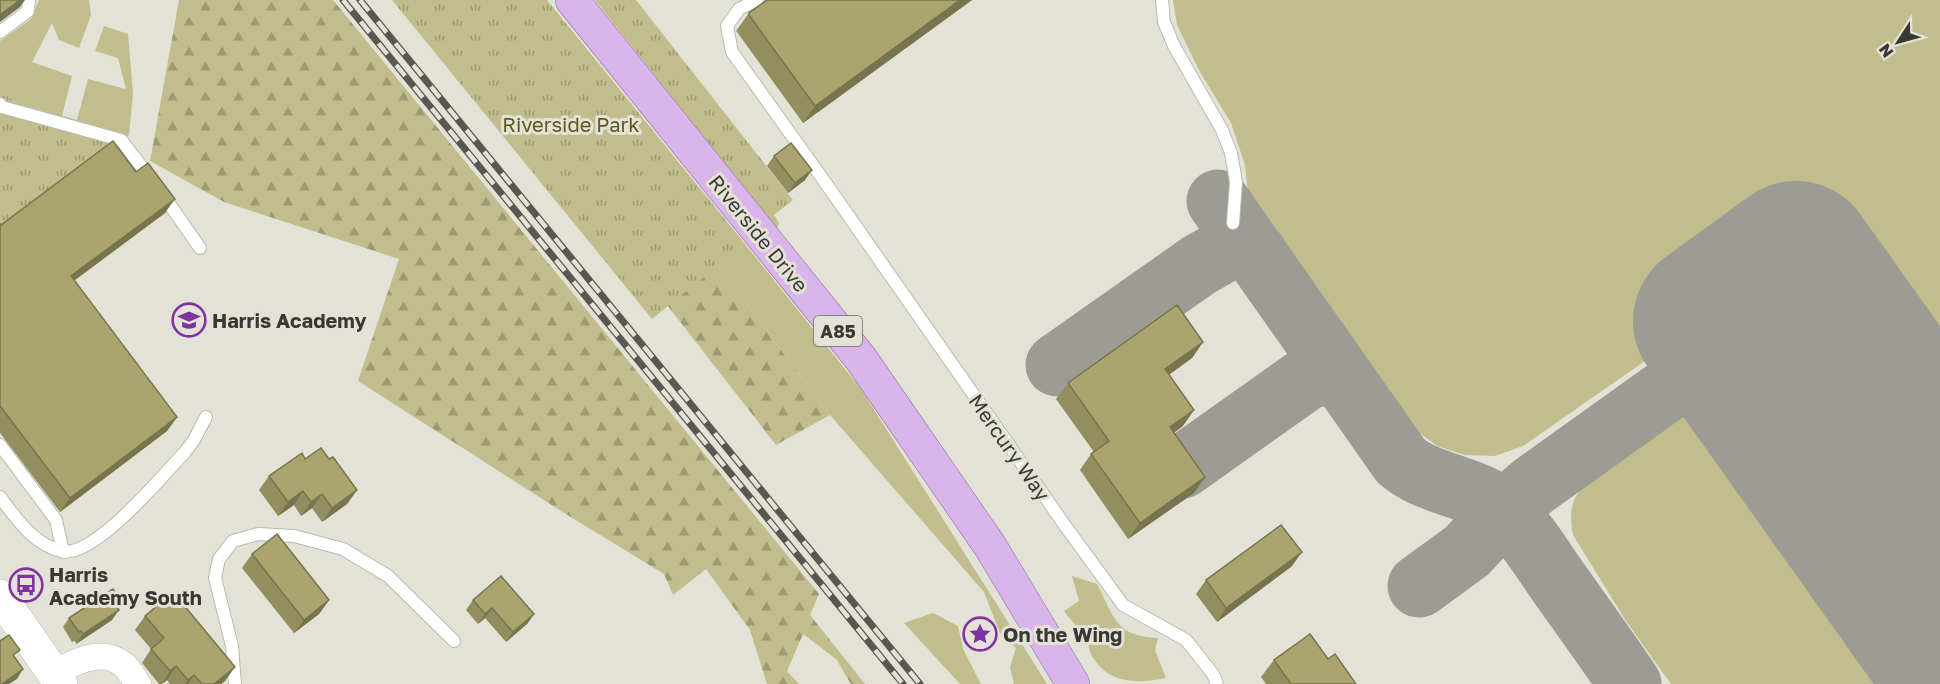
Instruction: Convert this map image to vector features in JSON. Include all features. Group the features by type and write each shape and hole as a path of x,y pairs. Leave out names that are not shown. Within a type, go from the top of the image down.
{"main road":[{"name":"Riverside Drive","path":"572,0 861,359 990,546 1073,684"}],"street":[{"path":"0,596 54,674 93,656 108,658 123,664 138,684"}],"lane":[{"path":"0,33 28,11 29,0"},
{"path":"736,5 757,0"},
{"path":"1162,0 1164,21 1174,46 1222,130 1232,153 1236,182 1233,223"},
{"name":"Mercury Way","path":"736,5 727,26 732,52 828,185 1066,527 1123,605 1186,640 1213,674 1217,684"},
{"path":"0,104 2,107 121,140 174,209 200,248"},
{"path":"0,496 24,530 47,545 63,552 82,549 106,533 185,452 206,417"},
{"path":"0,445 56,520 63,552"},
{"path":"235,684 232,646 215,578 219,559 233,540 258,534 294,536 343,549 388,576 454,641"}],"green space":[{"path":"39,0 89,0 91,15 79,48 59,40 52,23 32,62 72,76 62,116 15,102 0,90 0,41 31,19"},
{"path":"179,0 333,0 819,594 810,615 865,684 851,684 836,659 803,634 787,671 799,684 767,684 750,630 706,569 673,595 664,574 358,381 399,259 224,202 150,161"},
{"name":"Riverside Park","path":"392,0 547,0 745,244 652,319"},
{"name":"Riverside Park","path":"595,0 636,0 793,200 774,215 779,223 777,230"},
{"path":"1173,0 1940,0 1940,449 1800,253 1523,446 1495,456 1465,455 1437,446 1413,428 1249,202 1245,165 1231,123 1200,72 1177,25"},
{"path":"104,26 128,34 133,93 129,135 77,120 88,79 126,89 118,58 95,51"},
{"path":"467,48 717,265 830,415 776,445"},
{"path":"0,90 15,102 129,135 0,232"},
{"path":"745,244 861,389 1047,684 1014,684 1010,667 1016,648 1000,633 984,592 830,415 717,265"},
{"path":"1737,394 1763,400 1785,415 1940,632 1940,684 1671,684 1626,621 1573,535 1571,517 1573,503 1580,490 1592,477 1686,406 1711,396"},
{"path":"1072,576 1097,584 1113,616 1125,629 1133,634 1158,638 1155,650 1166,678 1144,681 1123,680 1105,671 1098,664 1091,654 1085,637 1064,611 1079,601"},
{"path":"933,613 958,626 963,649 981,684 960,684 904,623"}],"building":[{"path":"0,0 20,0 0,15"},
{"path":"767,0 960,0 815,106 749,15"},
{"path":"113,141 136,172 148,163 175,199 71,276 177,417 70,498 0,406 0,223 1,225"},
{"path":"791,143 812,170 795,183 774,156"},
{"path":"1177,305 1203,342 1165,369 1194,410 1170,427 1205,477 1140,523 1091,454 1109,441 1068,383"},
{"path":"321,448 329,459 333,457 357,490 332,508 322,494 311,502 303,491 288,502 269,476 302,453 305,459"},
{"path":"1281,525 1302,552 1226,608 1206,580"},
{"path":"277,534 329,600 304,620 252,554"},
{"path":"501,576 534,614 513,632 492,608 485,614 473,600"},
{"path":"113,589 122,602 116,606 119,610 83,634 79,632 69,618"},
{"path":"173,592 235,667 214,684 202,684 194,675 188,680 176,666 170,671 151,649 164,638 145,616"},
{"path":"1310,634 1328,659 1335,654 1356,684 1291,684 1274,660"},
{"path":"9,635 20,650 13,655 23,669 0,684 0,641"}],"taxiway":[{"path":"1218,201 1401,461 1425,476 1479,496 1503,511 1533,545 1630,684"},
{"path":"1057,365 1199,265 1231,247 1244,248 1256,254"},
{"path":"1419,586 1467,551 1504,511 1533,486 1773,314"},
{"path":"1182,467 1306,379 1327,375 1346,383"}],"runway":[{"path":"1940,462 1796,260 1712,321 1940,641"}],"railway":[{"path":"343,0 903,684"},
{"path":"360,0 920,684"}],"place":[{"name":"Harris Academy","path":"189,320"},
{"name":"Harris Academy South","path":"26,585"},
{"name":"On the Wing","path":"980,634"}]}
